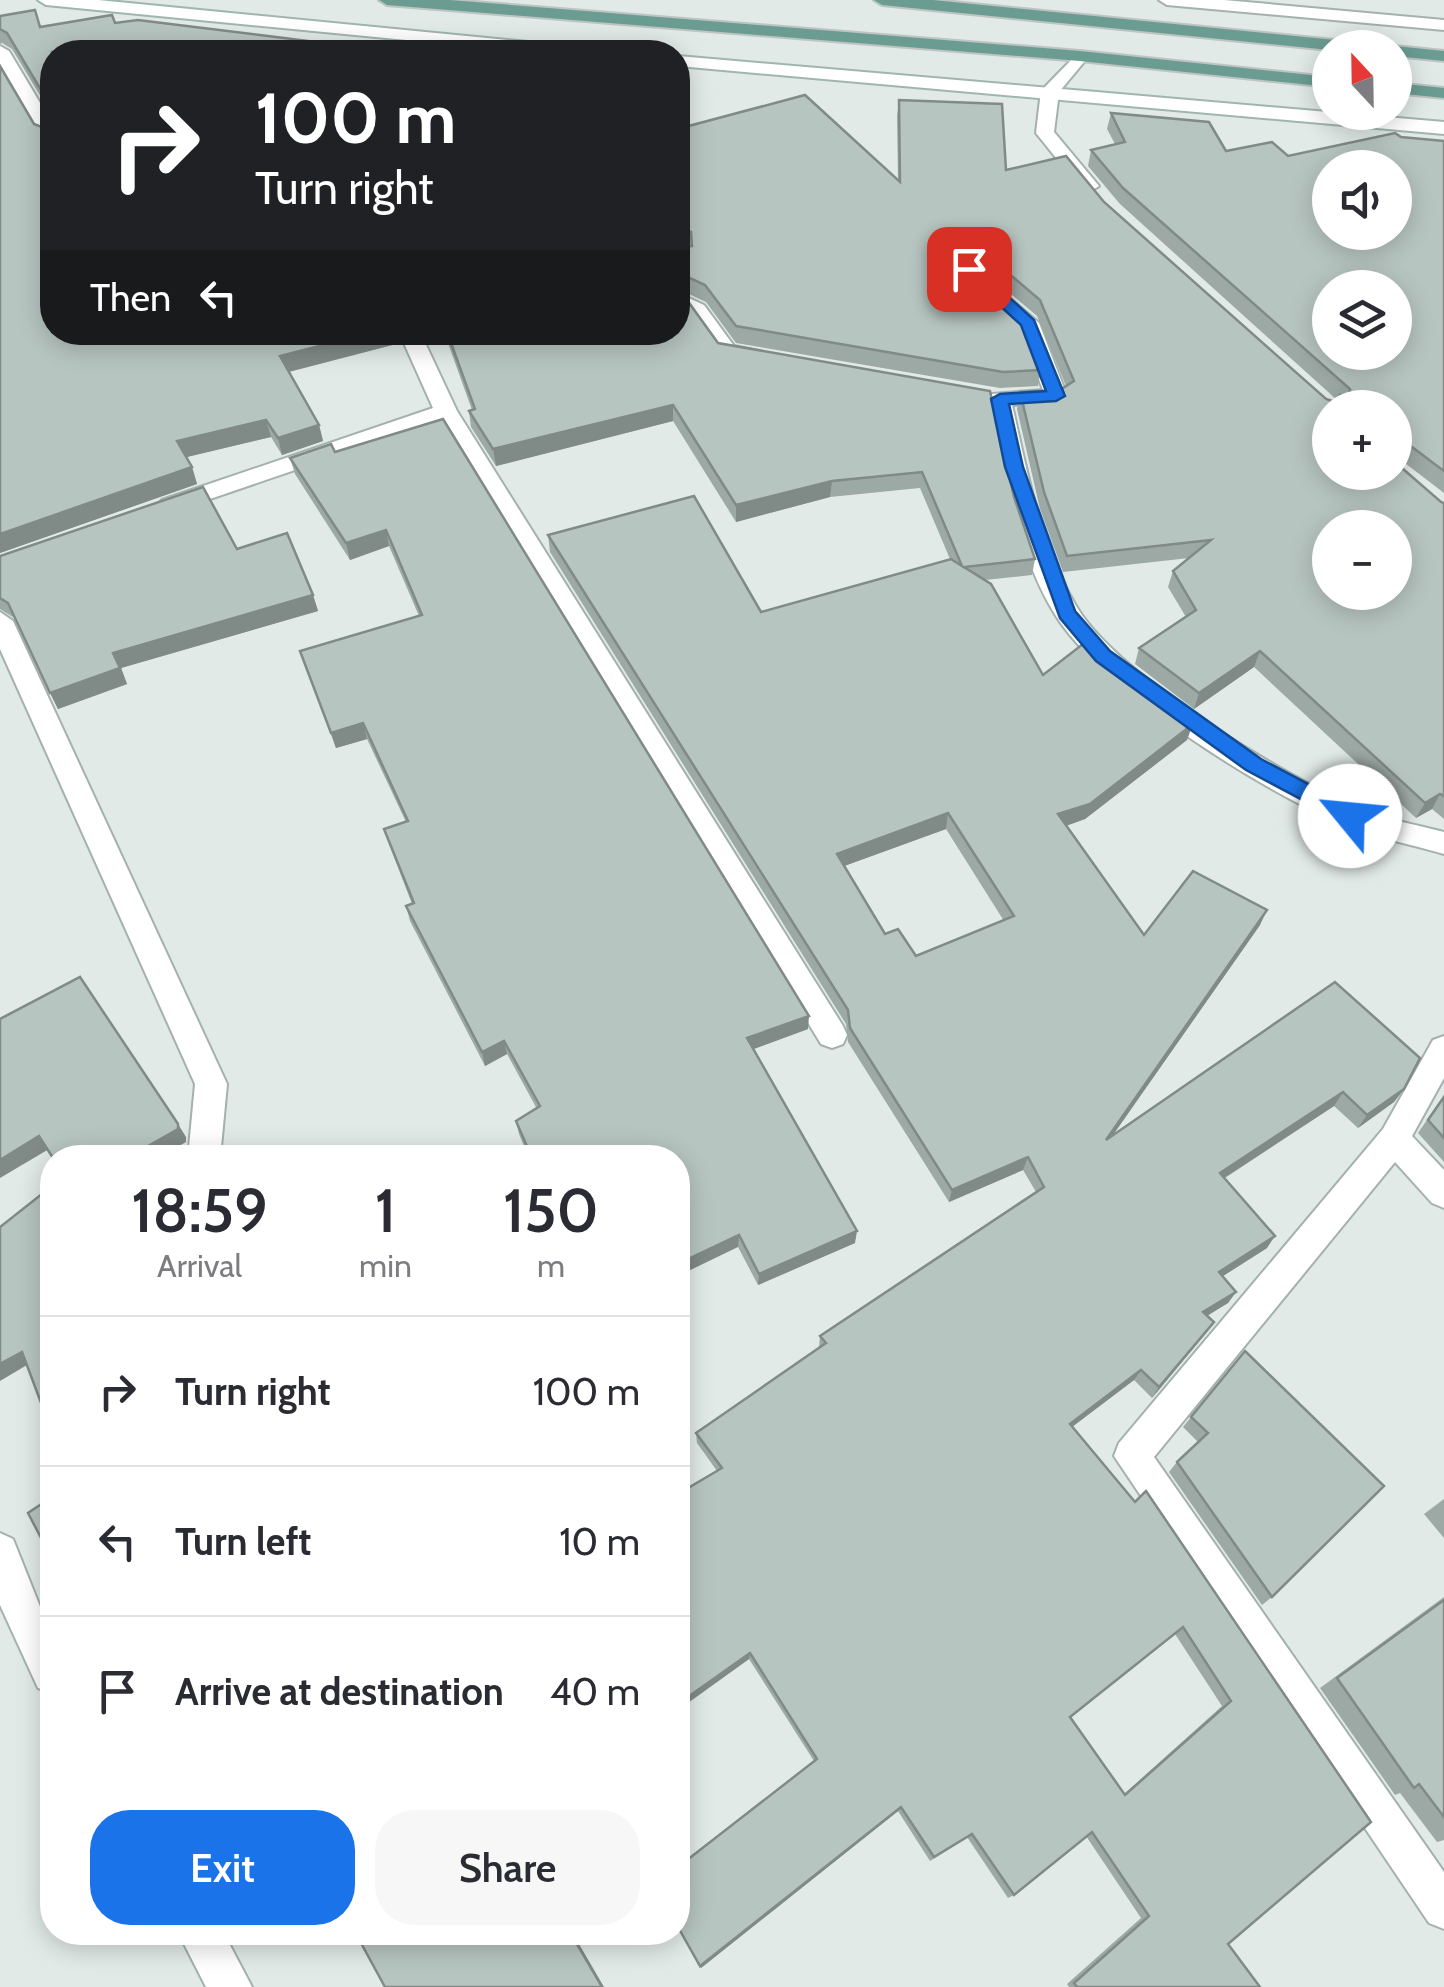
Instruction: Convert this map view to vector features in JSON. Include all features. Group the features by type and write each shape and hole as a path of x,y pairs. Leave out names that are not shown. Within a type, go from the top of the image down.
{"main road":[{"path":"387,0 1080,56 1312,80"},
{"path":"882,0 1312,43"},
{"path":"1412,53 1444,56"},
{"path":"1412,90 1444,93"}],"street":[{"path":"46,0 456,40"},
{"path":"1167,0 1444,24"},
{"path":"0,51 40,118"},
{"path":"1080,56 1050,91 1045,133 1099,198"},
{"path":"690,61 1444,128"},
{"path":"969,269 1028,323 1056,396 991,398 1066,613 1103,656 1254,764 1350,816 1444,843"},
{"path":"690,305 697,309 726,351 774,360"},
{"path":"415,345 446,411 832,1035"},
{"path":"149,512 446,411"},
{"path":"0,622 211,1084 205,1145"},
{"path":"1444,1049 1394,1139 1132,1456 1444,1908"},
{"path":"1394,1139 1444,1193"},
{"path":"0,1552 40,1653"},
{"path":"206,1945 230,1987"}],"building":[{"path":"35,10 40,27 112,15 115,23 138,20 300,40 40,40 40,88 7,33 0,29 0,16"},
{"path":"0,66 34,124 40,126 40,345 323,345 280,356 319,425 278,438 266,420 177,441 192,467 0,534"},
{"path":"805,95 900,182 899,100 1002,104 1006,170 1066,156 1104,202 1316,390 1312,390 1312,490 1412,490 1412,477 1444,503 1444,796 1440,794 1425,803 1260,651 1199,693 1139,648 1196,610 1173,571 1211,540 1067,556 1044,492 1020,392 1060,390 1074,381 1040,300 974,244 957,252 1018,312 1041,370 1003,372 736,326 705,285 690,278 690,126"},
{"path":"1111,113 1209,122 1226,151 1272,142 1288,156 1312,151 1312,250 1412,250 1412,150 1316,150 1395,133 1444,141 1444,471 1412,447 1412,390 1350,390 1329,370 1412,370 1412,270 1312,270 1312,355 1123,188 1091,150 1125,142"},
{"path":"690,304 718,343 990,391 1014,497 1035,559 964,567 991,584 1043,675 1083,644 1193,724 1090,804 1058,814 1144,935 1193,871 1267,910 1106,1140 1335,982 1420,1058 1404,1089 1367,1115 1343,1092 1220,1173 1275,1236 1219,1272 1236,1292 1203,1312 1214,1322 1159,1387 1141,1370 1070,1424 1135,1502 1146,1491 1371,1822 1228,1944 1260,1987 1077,1987 1074,1983 1149,1916 1092,1832 1014,1895 972,1834 934,1857 901,1807 700,1966 688,1945 690,1858 817,1759 750,1653 690,1696 690,1487 722,1468 696,1433 826,1343 820,1336 1044,1187 1028,1157 952,1190 850,1028 848,1010 548,535 694,496 761,612 951,559 962,566 922,472 832,481 736,505 673,405 493,449 469,411 475,409 452,345 690,345","holes":["948,813 1014,916 916,956 898,929 885,934 837,854","1183,1627 1231,1701 1125,1795 1070,1717"]},
{"path":"443,419 809,1016 747,1038 857,1231 759,1274 739,1235 690,1258 690,1145 526,1145 516,1121 540,1106 504,1041 482,1052 406,906 414,903 384,829 408,821 363,723 331,733 300,651 422,615 386,530 346,543 290,458 331,444 335,452"},
{"path":"203,487 237,549 287,533 313,595 113,653 120,668 50,693 8,603 0,598 0,556"},
{"path":"80,977 178,1129 150,1145 45,1145 39,1136 0,1160 0,1019"},
{"path":"1444,1097 1444,1138 1428,1120"},
{"path":"40,1195 40,1400 22,1352 0,1364 0,1227"},
{"path":"1245,1351 1384,1486 1272,1597 1177,1462 1208,1433 1191,1417"},
{"path":"40,1505 40,1536 28,1513"},
{"path":"1444,1600 1444,1817 1419,1784 1414,1788 1337,1678"},
{"path":"362,1945 578,1945 602,1987 385,1987"}],"route":[{"path":"969,269 1028,323 1056,396 1000,399 1014,467 1066,613 1103,656 1254,764 1350,816"}]}
